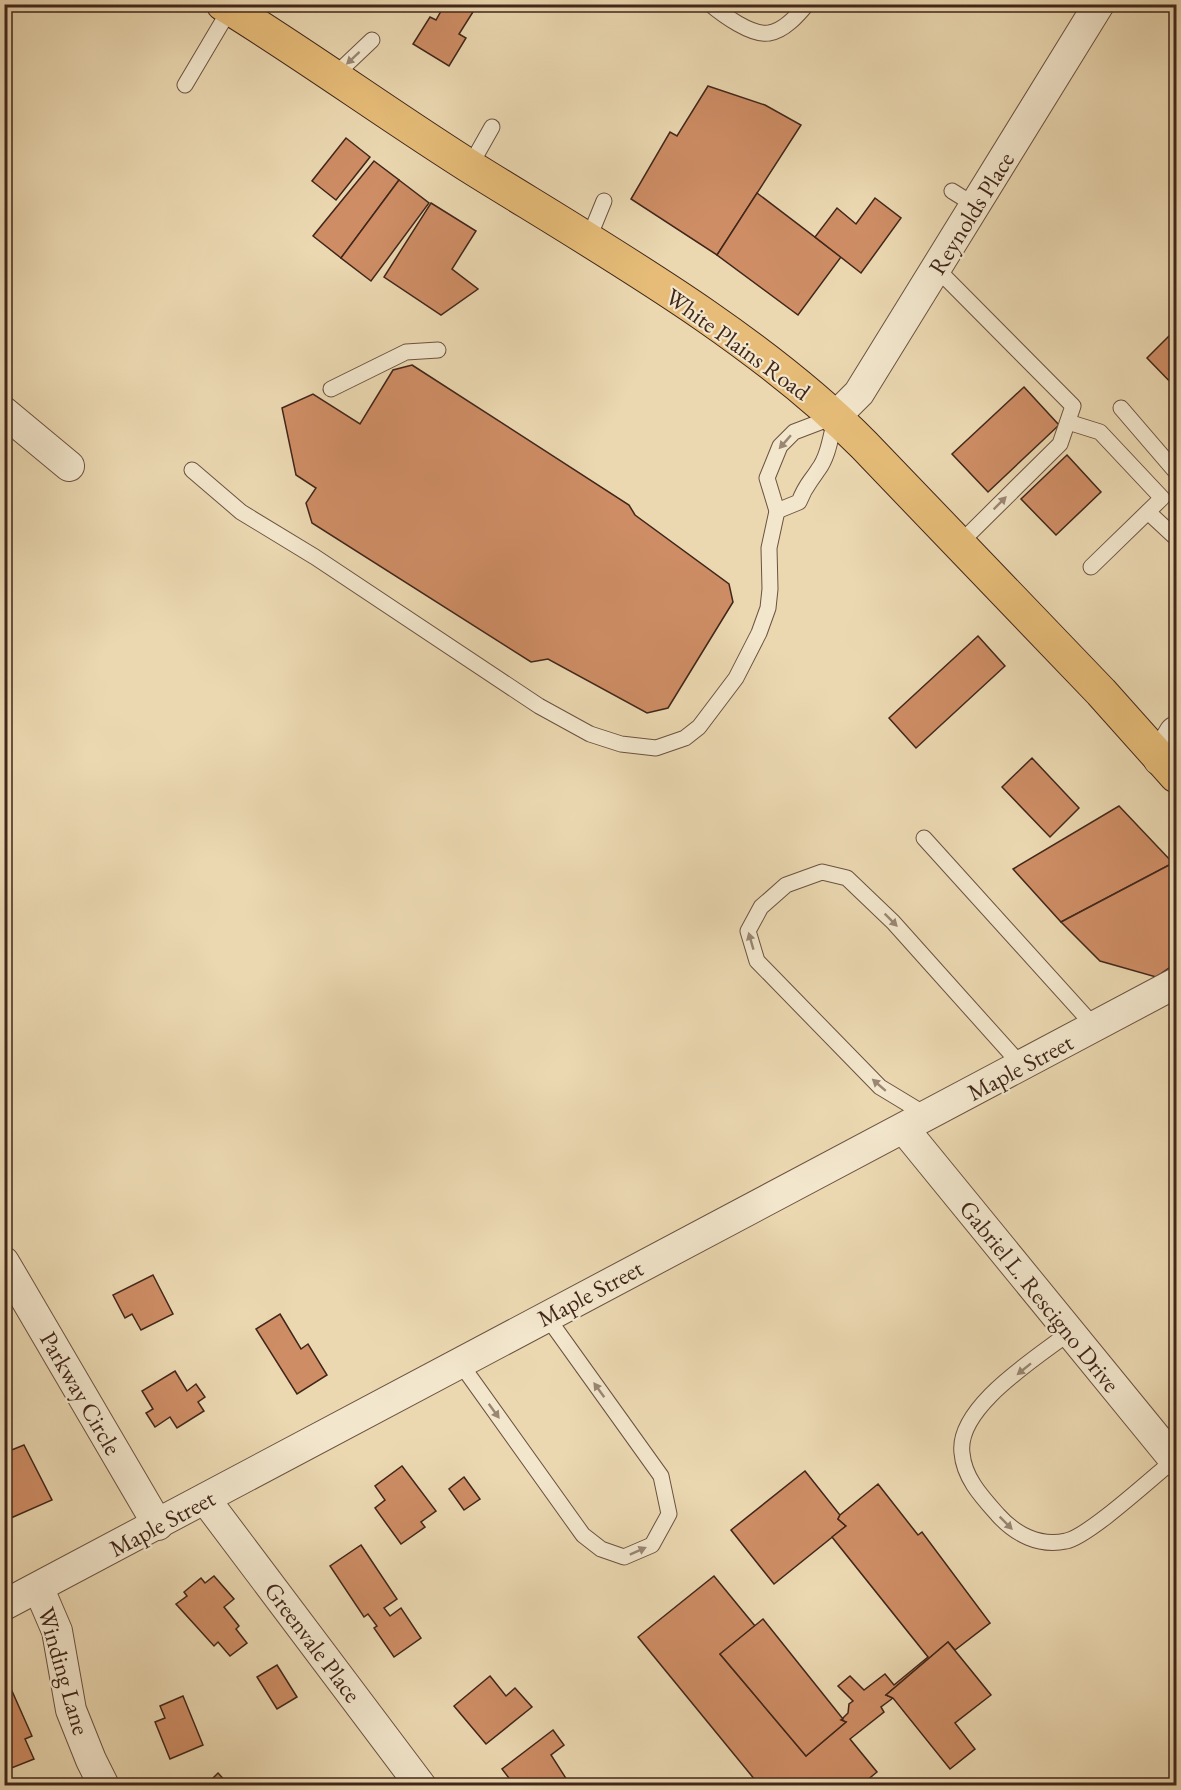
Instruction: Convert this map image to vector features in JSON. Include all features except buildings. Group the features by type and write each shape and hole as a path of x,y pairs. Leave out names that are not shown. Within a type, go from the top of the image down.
{"main road":[{"name":"White Plains Road","path":"229,6 470,166 702,315 836,416 1101,692 1171,756"}],"street":[{"name":"Reynolds Place","path":"836,416 859,393 937,269 964,198 1099,4"},
{"path":"4,412 69,466"},
{"name":"Maple Street","path":"4,1605 39,1589 791,1186 916,1123 1176,983"},
{"name":"Gabriel L. Rescigno Drive","path":"916,1123 1070,1332 1175,1461"},
{"name":"Parkway Circle","path":"4,1262 158,1525"},
{"name":"Greenvale Place","path":"206,1499 421,1785"},
{"name":"Winding Lane","path":"39,1589 57,1631 72,1710 91,1760 104,1785"}],"lane":[{"path":"710,4 755,31 770,33 793,21 807,4"},
{"path":"185,85 229,6"},
{"path":"334,76 372,40"},
{"path":"470,166 492,127"},
{"path":"588,240 604,201"},
{"path":"937,269 1073,406 1060,444 959,544"},
{"path":"331,389 406,352 438,350"},
{"path":"1121,408 1176,472"},
{"path":"777,510 799,502 806,482 819,470 825,458 836,416"},
{"name":"Reynolds Place","path":"192,470 241,512 315,558 539,706 590,734 621,744 656,748 685,738 699,727 736,678 759,633 768,608 769,548 777,510 767,478 780,446 794,432 836,416"},
{"path":"1068,422 1100,432 1162,498 1091,567"},
{"path":"1148,512 1176,538"},
{"path":"924,838 1095,1027"},
{"path":"916,1123 757,961 748,931 761,907 786,885 822,872 847,878 893,922 1022,1066"},
{"path":"460,1363 583,1535 601,1549 624,1557 652,1545 669,1514 662,1476 547,1317"},
{"path":"1070,1332 987,1399 974,1415 964,1433 961,1451 965,1469 976,1489 1012,1530 1048,1543 1068,1541 1086,1532 1175,1461"}]}
